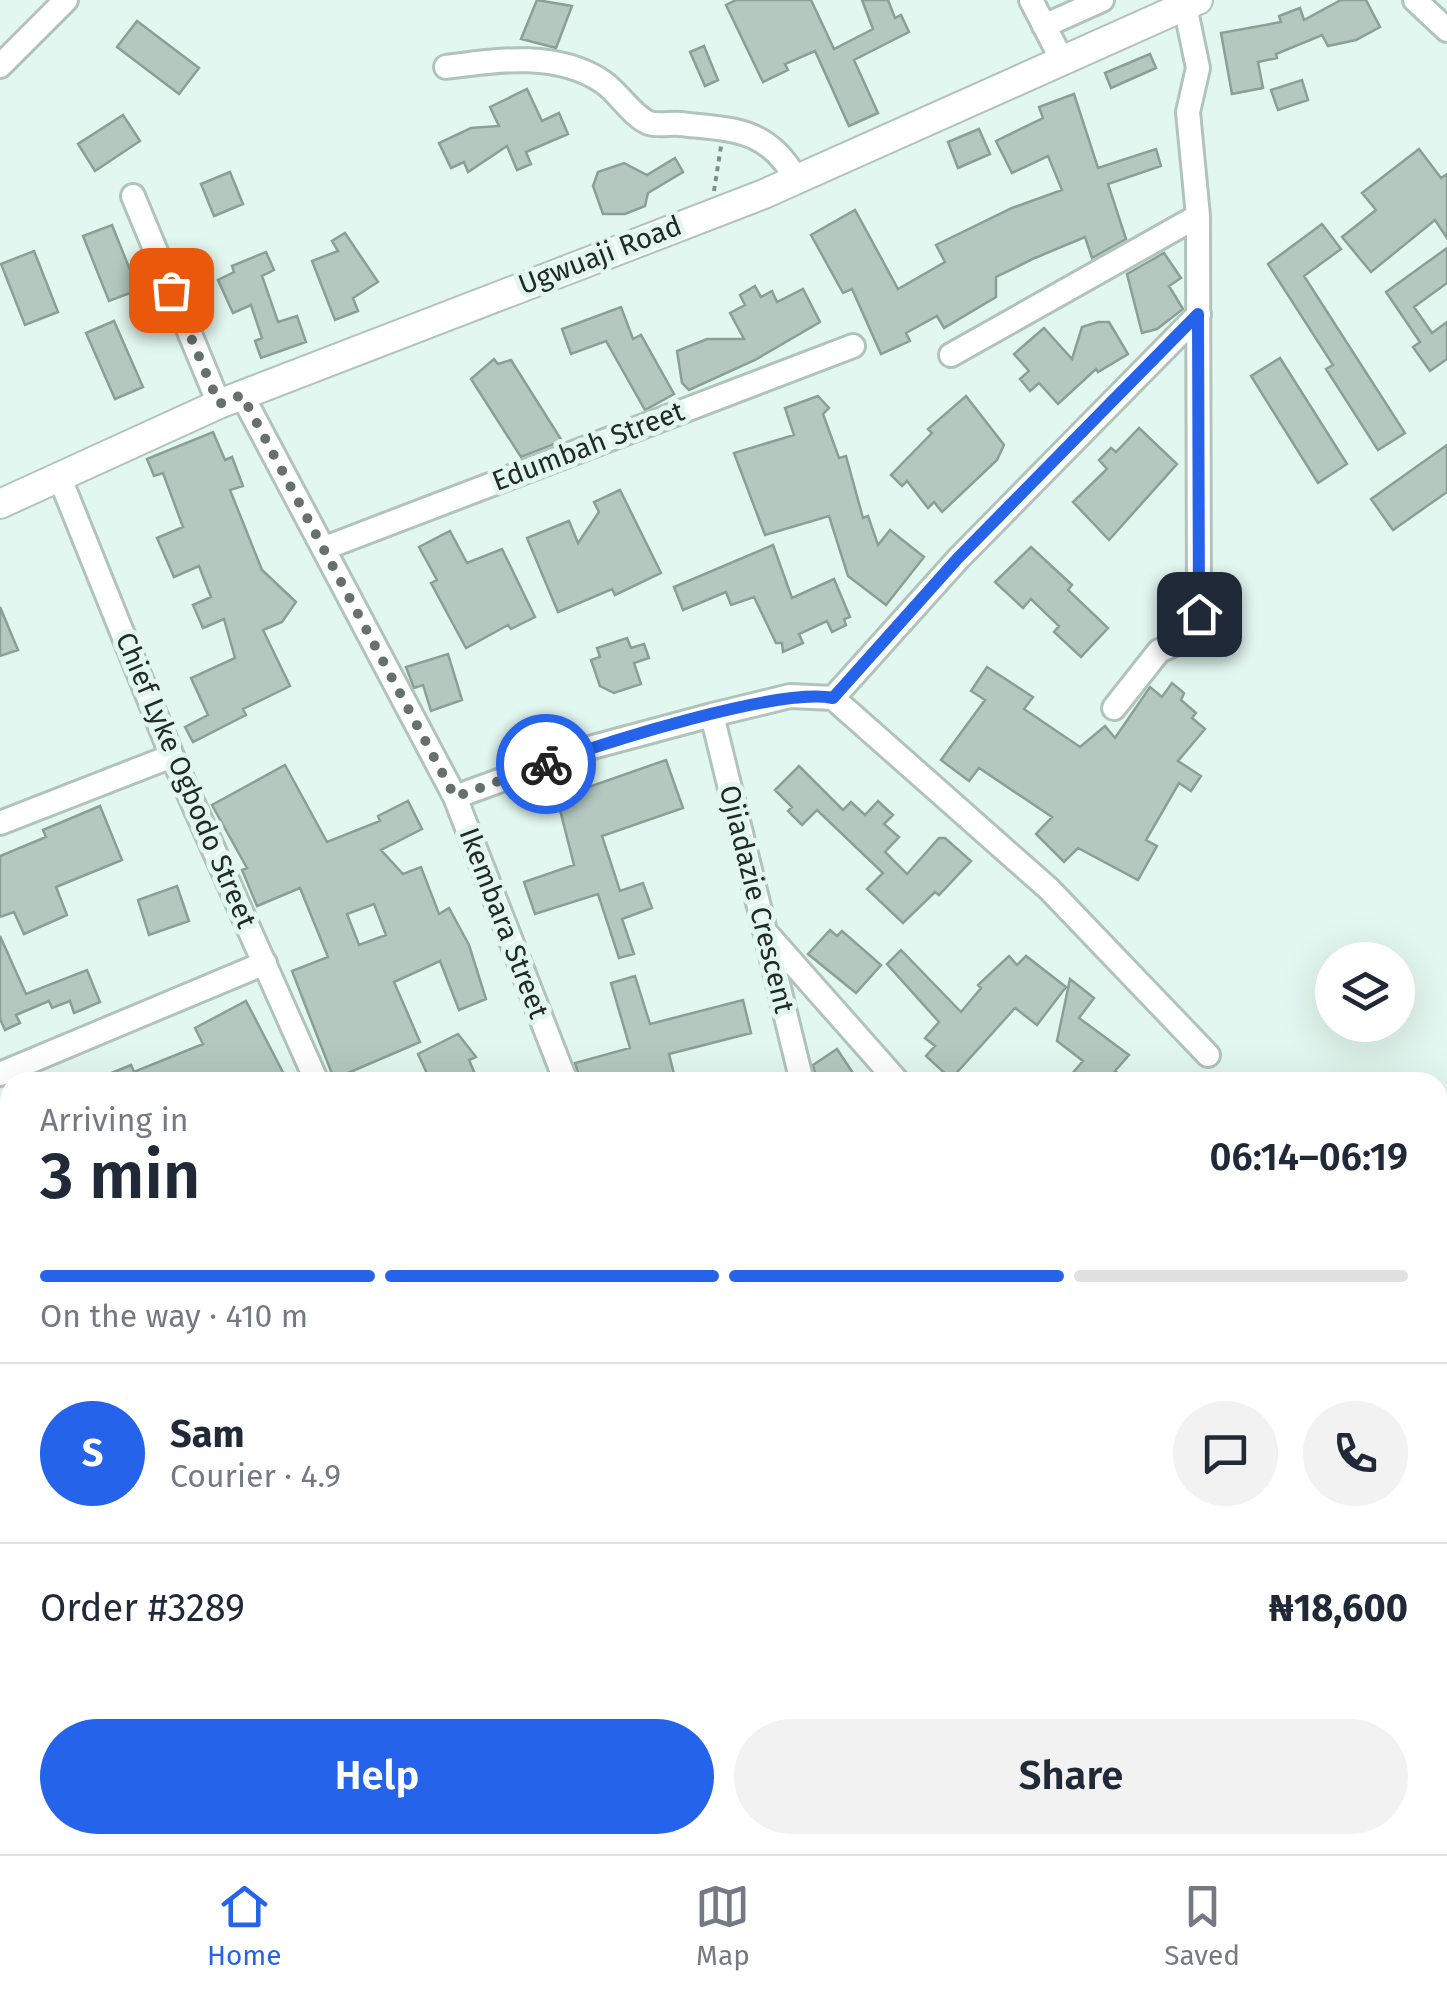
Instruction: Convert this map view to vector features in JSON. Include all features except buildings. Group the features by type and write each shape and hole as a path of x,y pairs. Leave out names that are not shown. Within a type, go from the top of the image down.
{"main road":[{"name":"Ugwuaji Road","path":"0,504 230,400 796,179 1105,42 1147,10 1192,3"}],"street":[{"path":"0,66 66,0"},
{"path":"1031,0 1062,62"},
{"path":"1416,0 1447,30"},
{"path":"1044,26 1091,2 1105,42"},
{"path":"1114,708 1159,651 1189,638 1199,614 1198,216 1188,112 1198,68 1192,3"},
{"path":"446,67 510,58 546,62 600,80 650,123 762,138 785,158 796,179"},
{"name":"Ikembara Street","path":"133,196 230,400 325,548 455,797 561,1072"},
{"path":"951,356 1198,216"},
{"path":"833,698 958,558 1198,314"},
{"name":"Edumbah Street","path":"325,548 853,346"},
{"name":"Chief Lyke Ogbodo Street","path":"59,476 172,756 313,1072"},
{"path":"455,797 589,748 790,696 833,698 1050,889 1208,1054"},
{"name":"Ojiadazie Crescent","path":"712,716 800,1072"},
{"path":"0,823 172,756"},
{"path":"765,932 889,1072"},
{"path":"5,1072 265,963"}],"path":[{"path":"715,210 716,157 727,131"}],"way so far":[{"path":"171,290 219,404 242,395 281,462 455,797 546,764"}],"route":[{"path":"546,764 589,748 790,696 814,694 833,698 958,558 1198,314 1199,614"}]}
